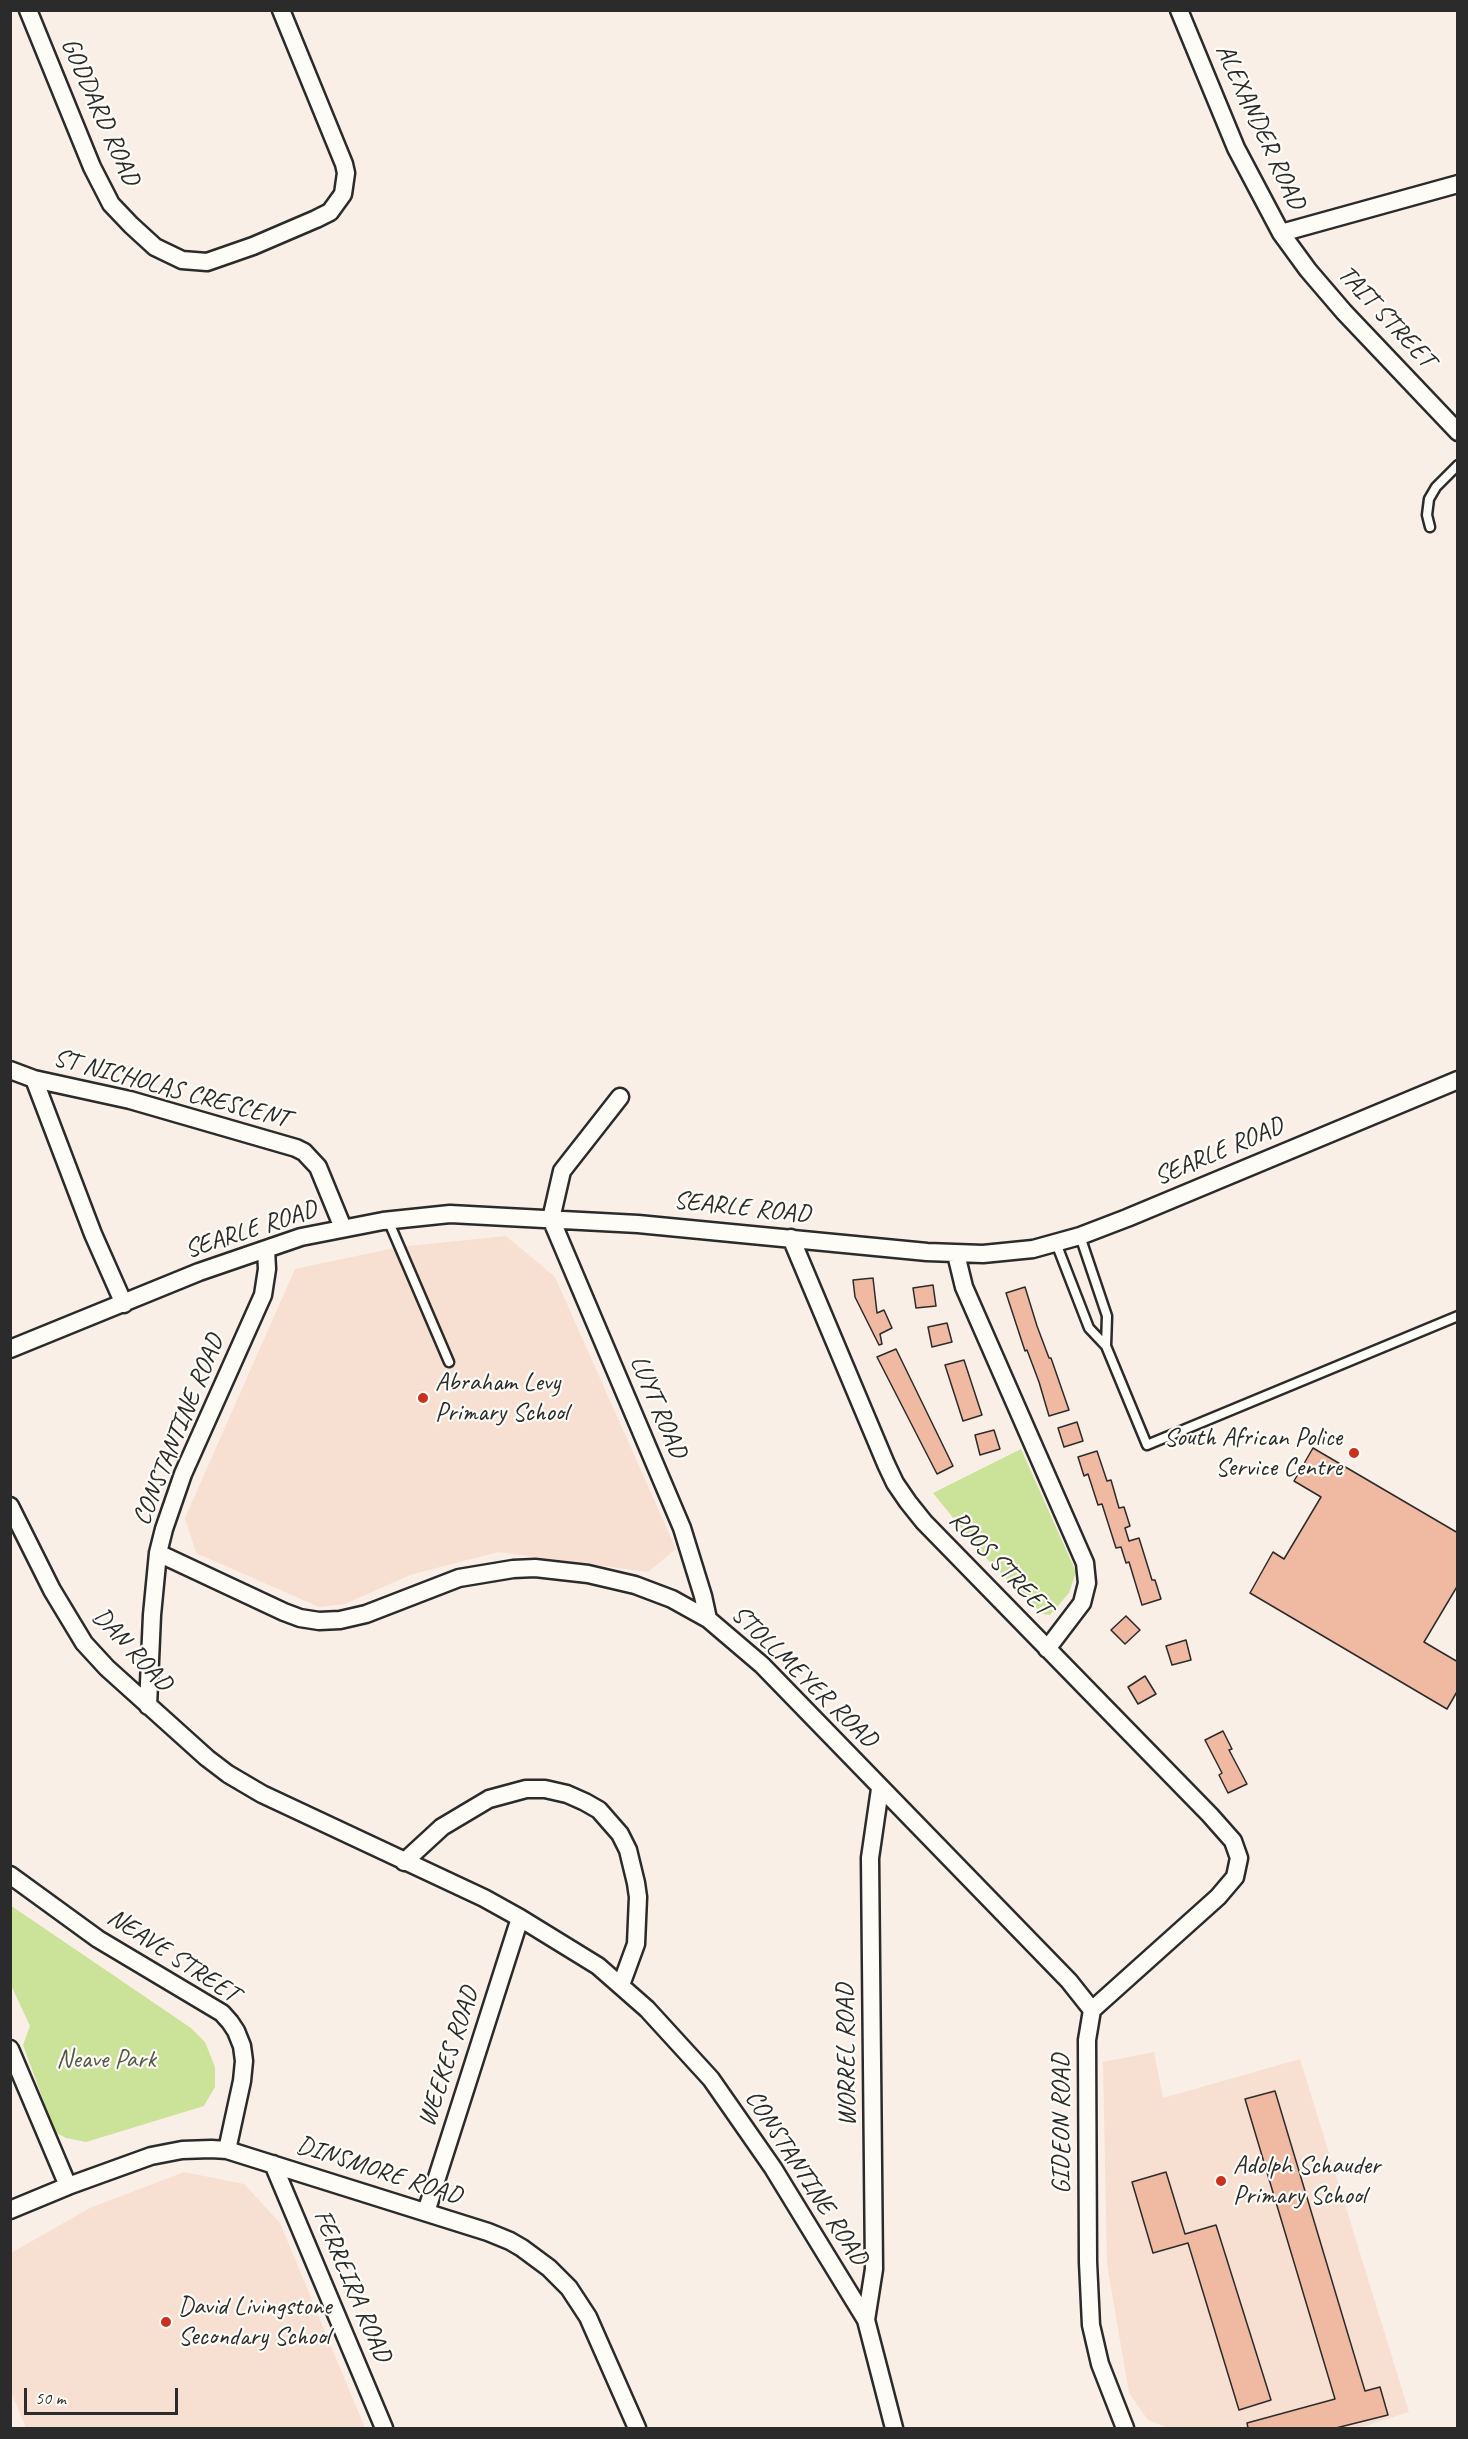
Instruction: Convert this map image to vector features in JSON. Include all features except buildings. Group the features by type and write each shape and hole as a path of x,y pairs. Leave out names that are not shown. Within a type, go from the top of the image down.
{"street":[{"name":"GODDARD ROAD","path":"28,10 104,191 119,214 154,247 182,260 207,262 253,246 330,212 343,194 346,173 281,10"},
{"name":"ALEXANDER ROAD","path":"1179,10 1236,148 1281,233"},
{"path":"1281,233 1458,184"},
{"name":"TAIT STREET","path":"1281,233 1308,270 1344,312 1458,432"},
{"name":"ST NICHOLAS CRESCENT","path":"10,1070 34,1079 130,1100 296,1148 304,1152 318,1167 343,1228"},
{"path":"34,1079 93,1234 124,1304"},
{"name":"SEARLE ROAD","path":"10,1349 199,1272 301,1237 388,1220 450,1214 638,1224 956,1254 1021,1250 1080,1236 1458,1080"},
{"path":"551,1219 562,1171 620,1097"},
{"name":"LUYT ROAD","path":"551,1219 682,1528 704,1596 708,1619"},
{"name":"ROOS STREET","path":"791,1238 895,1483 924,1522 1233,1841 1239,1858 1235,1877 1218,1897 1092,2010"},
{"name":"CONSTANTINE ROAD","path":"148,1706 152,1615 158,1553 180,1481 263,1295 267,1269 266,1249"},
{"path":"956,1254 964,1287 1085,1563 1087,1583 1082,1603 1047,1649"},
{"name":"DAN ROAD","path":"10,1506 52,1590 84,1643 148,1706 228,1774"},
{"name":"STOLLMEYER ROAD","path":"158,1553 284,1612 300,1618 319,1621 340,1620 366,1614 459,1578 496,1571 535,1568 588,1574 635,1585 672,1599 708,1619 762,1665 1069,1981 1092,2010"},
{"name":"CONSTANTINE ROAD","path":"228,1774 262,1794 484,1898 520,1918 590,1960 647,2009 711,2079 773,2168 866,2320 894,2428"},
{"path":"404,1862 442,1827 489,1799 509,1792 545,1788 567,1794 592,1806 599,1810 620,1834 628,1850 636,1883 638,1897 636,1944 621,1985"},
{"name":"WORREL ROAD","path":"866,2320 874,2269 870,1858 880,1789"},
{"name":"NEAVE STREET","path":"10,1875 98,1939 222,2013 230,2022 242,2046 244,2061 228,2150"},
{"name":"WEEKES ROAD","path":"426,2212 520,1918"},
{"name":"GIDEON ROAD","path":"1092,2010 1086,2040 1088,2262 1091,2325 1100,2364 1125,2428"},
{"path":"10,2049 68,2186"},
{"name":"DINSMORE ROAD","path":"10,2210 151,2156 182,2150 228,2150 426,2212 510,2241 560,2278 569,2288 588,2317 637,2428"},
{"name":"FERREIRA ROAD","path":"273,2164 384,2428"}],"lane":[{"path":"1430,527 1427,515 1429,499 1436,487 1458,465"},
{"path":"388,1220 449,1362"},
{"path":"1080,1236 1107,1316 1106,1346"},
{"path":"1056,1243 1089,1328 1106,1346 1147,1445 1458,1316"}],"shaded area":[{"name":"Abraham Levy Primary School","path":"506,1236 555,1277 676,1549 648,1572 498,1552 410,1575 345,1604 319,1607 196,1553 185,1518 295,1269 399,1247"},
{"name":"Adolph Schauder Primary School","path":"1154,2052 1163,2098 1300,2059 1409,2412 1359,2428 1168,2428 1148,2420 1129,2393 1107,2264 1103,2062"},
{"name":"David Livingstone Secondary School","path":"184,2172 244,2184 280,2223 365,2428 26,2428 11,2392 11,2253 90,2208"}],"green space":[{"path":"1021,1449 1076,1572 1069,1593 1050,1615 1042,1614 985,1557 933,1493"},
{"name":"Neave Park","path":"10,1905 191,2028 205,2042 215,2067 215,2087 204,2106 86,2142 66,2138 55,2132 23,2045 30,2026 11,1985"}],"place":[{"name":"Abraham Levy Primary School","path":"423,1398"},
{"name":"South African Police Service Centre","path":"1354,1453"},
{"name":"Adolph Schauder Primary School","path":"1221,2181"},
{"name":"David Livingstone Secondary School","path":"166,2322"}]}
